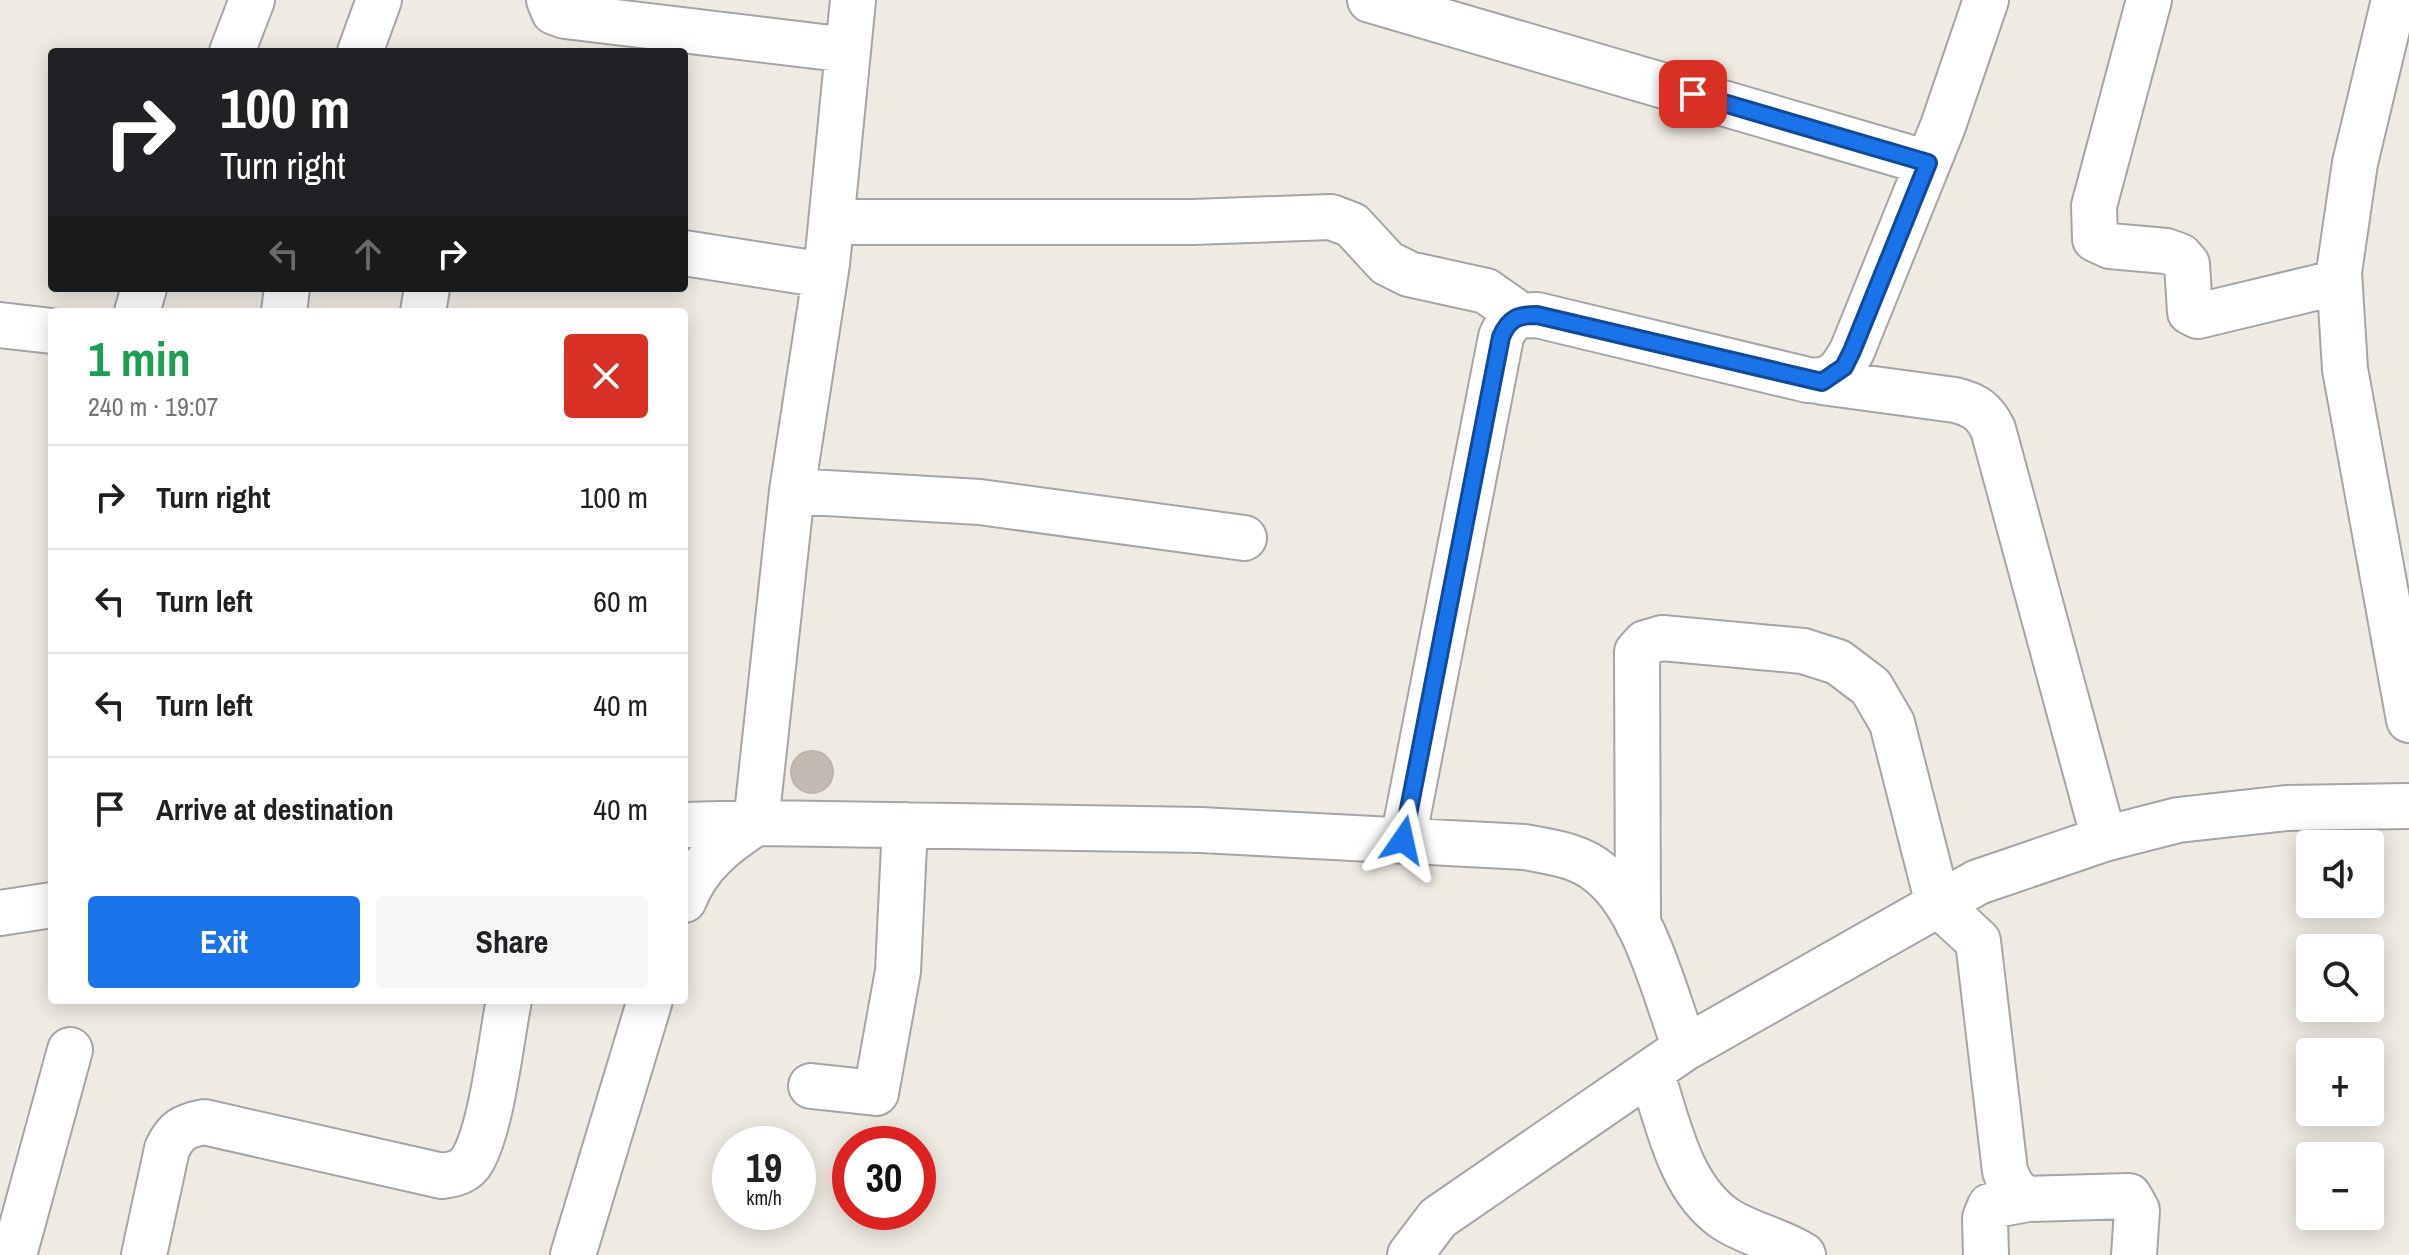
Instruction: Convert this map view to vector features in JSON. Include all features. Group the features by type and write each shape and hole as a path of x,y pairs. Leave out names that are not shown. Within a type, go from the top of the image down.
{"street":[{"path":"234,48 252,0"},
{"path":"361,48 379,0"},
{"path":"549,0 554,12 565,16 848,50"},
{"path":"756,823 792,491 825,275 853,0"},
{"path":"1370,0 1928,163"},
{"path":"1822,382 1844,367 1852,351 1928,163 1986,0"},
{"path":"2149,0 2094,206 2095,239 2110,246 2166,251 2180,256 2187,264 2190,312 2198,316 2339,282"},
{"path":"2394,0 2355,163 2339,282 2345,369 2409,720"},
{"path":"831,222 1193,222 1331,217 1352,225 1387,263 1409,274 1486,291 1520,315"},
{"path":"688,254 825,275"},
{"path":"1403,840 1501,337 1507,322 1520,315 1537,315 1822,382 1955,400 1973,405 1986,414 1993,429 2104,839"},
{"path":"0,325 48,331"},
{"path":"792,491 980,502 1244,538"},
{"path":"1803,1255 1732,1240 1690,1183 1668,1060 1638,924 1637,652 1645,643 1662,638 1803,651 1838,662 1871,687 1892,723 1938,904 1978,941 2005,1171 2017,1194 2028,1199"},
{"path":"1410,1255 1438,1218 1668,1060 1978,882 2104,839 2178,820 2286,808 2409,806"},
{"path":"688,890 692,880 717,849 756,823"},
{"path":"688,825 756,823 1201,830 1525,847 1567,855 1599,872 1624,897 1638,924"},
{"path":"811,1086 876,1093 898,971 905,825"},
{"path":"0,913 48,906"},
{"path":"144,1255 167,1149 173,1135 184,1126 204,1122 442,1176 459,1174 472,1162 482,1137 508,1004"},
{"path":"573,1255 649,1004"},
{"path":"14,1255 70,1050"},
{"path":"1986,1255 1985,1218 1990,1206 2028,1199 2129,1196 2137,1210 2134,1255"}],"building":[{"path":"812,751 827,757 833,772 827,787 812,793 797,787 791,772 797,757"}],"route":[{"path":"1403,840 1501,337 1507,322 1520,315 1537,315 1822,382 1844,367 1852,351 1928,163 1693,94"}]}
